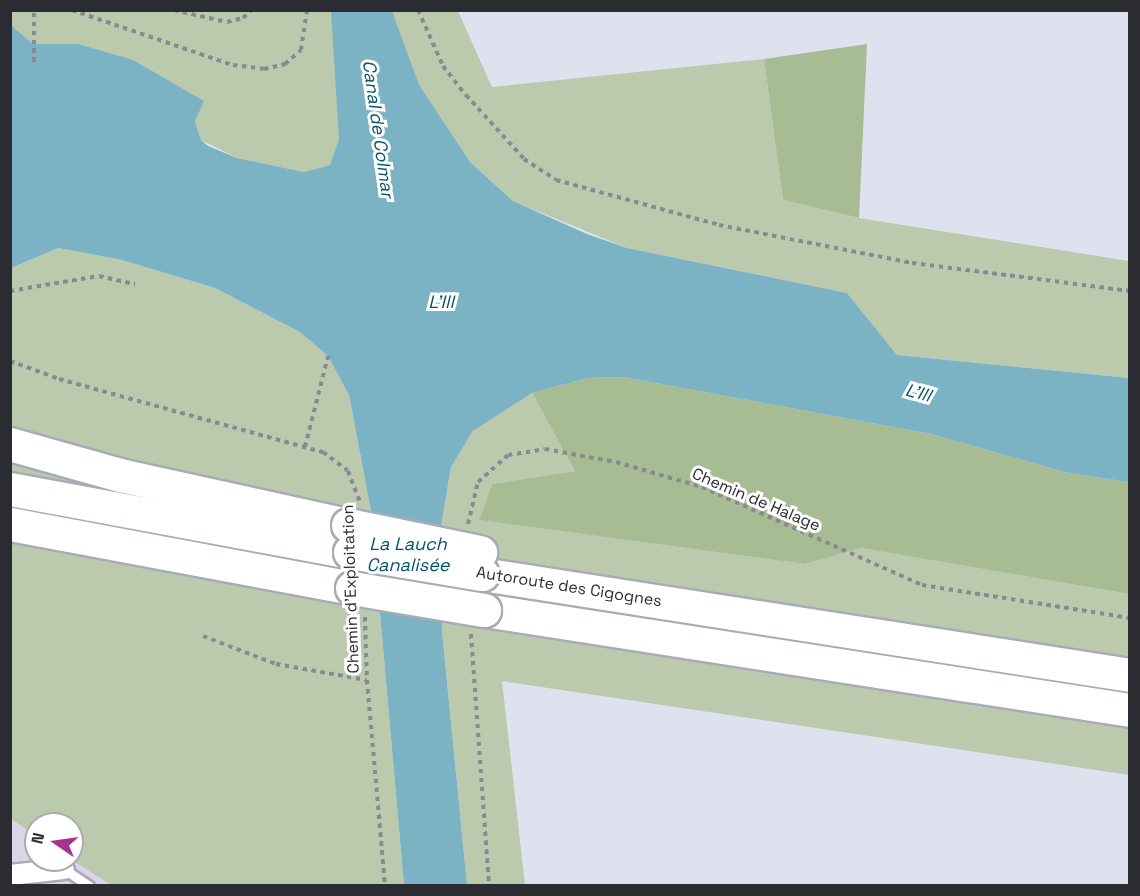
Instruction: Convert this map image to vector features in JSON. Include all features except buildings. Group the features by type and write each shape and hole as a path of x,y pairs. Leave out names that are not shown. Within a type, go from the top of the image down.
{"highway":[{"path":"10,444 120,475 353,527"},
{"name":"Autoroute des Cigognes","path":"10,489 353,527 481,563 604,592 1130,675"},
{"path":"10,524 359,601 484,610 1130,710"}],"street":[{"path":"10,875 37,872"}],"lane":[{"path":"69,872 89,885"}],"path":[{"path":"34,10 34,62"},
{"path":"72,10 233,65 264,69 285,64 301,50 307,10"},
{"path":"174,10 227,22 243,18 251,10"},
{"path":"418,10 443,66 466,95 524,159 556,180 719,225 900,260 1130,291"},
{"path":"10,291 99,276 135,284"},
{"path":"305,447 328,356"},
{"name":"Chemin d'Exploitation","path":"10,362 323,452 348,471 359,494 353,527"},
{"name":"Chemin de Halage","path":"468,517 478,482 508,455 545,449 616,462 702,487 922,585 1130,618"},
{"name":"Chemin d'Exploitation","path":"359,601 386,885"},
{"path":"202,636 276,664 367,680"},
{"path":"472,649 489,885"}],"shaded area":[{"path":"10,819 24,828 24,872 84,872 84,868 111,885 11,885"}],"green space":[{"path":"11,10 458,11 492,87 764,59 783,200 859,218 1129,261 1129,378 897,355 847,293 627,248 513,201 470,162 336,156 330,165 304,172 237,158 201,140 195,121 203,101 78,44 33,44 11,25"},
{"path":"867,44 859,218 783,200 764,59"},
{"path":"58,248 122,260 215,288 300,332 328,356 349,395 371,511 404,885 111,885 84,868 84,812 24,812 24,828 11,819 11,268"},
{"path":"623,377 931,434 1068,473 1129,482 1129,594 861,548 805,564 479,520 492,484 575,471 532,393 588,378"},
{"path":"532,393 575,471 492,484 479,520 805,564 861,548 1129,594 1129,775 502,681 525,885 467,885 442,630 441,526 451,467 473,431"}],"water":[{"name":"L'Ill","path":"331,11 392,11 419,85 470,162 513,201 587,234 627,248 847,293 897,355 1129,378 1129,482 1068,473 931,434 623,377 588,378 532,393 473,431 451,467 441,526 442,631 467,885 404,885 371,511 349,395 328,356 300,332 215,288 122,260 58,248 11,268 11,25 33,44 78,44 133,60 204,101 195,121 201,140 208,146 237,158 304,172 330,165 339,140"}],"water label":[{"name":"Canal de Colmar","path":"378,129"},
{"name":"La Lauch Canalisée","path":"408,555"}]}
